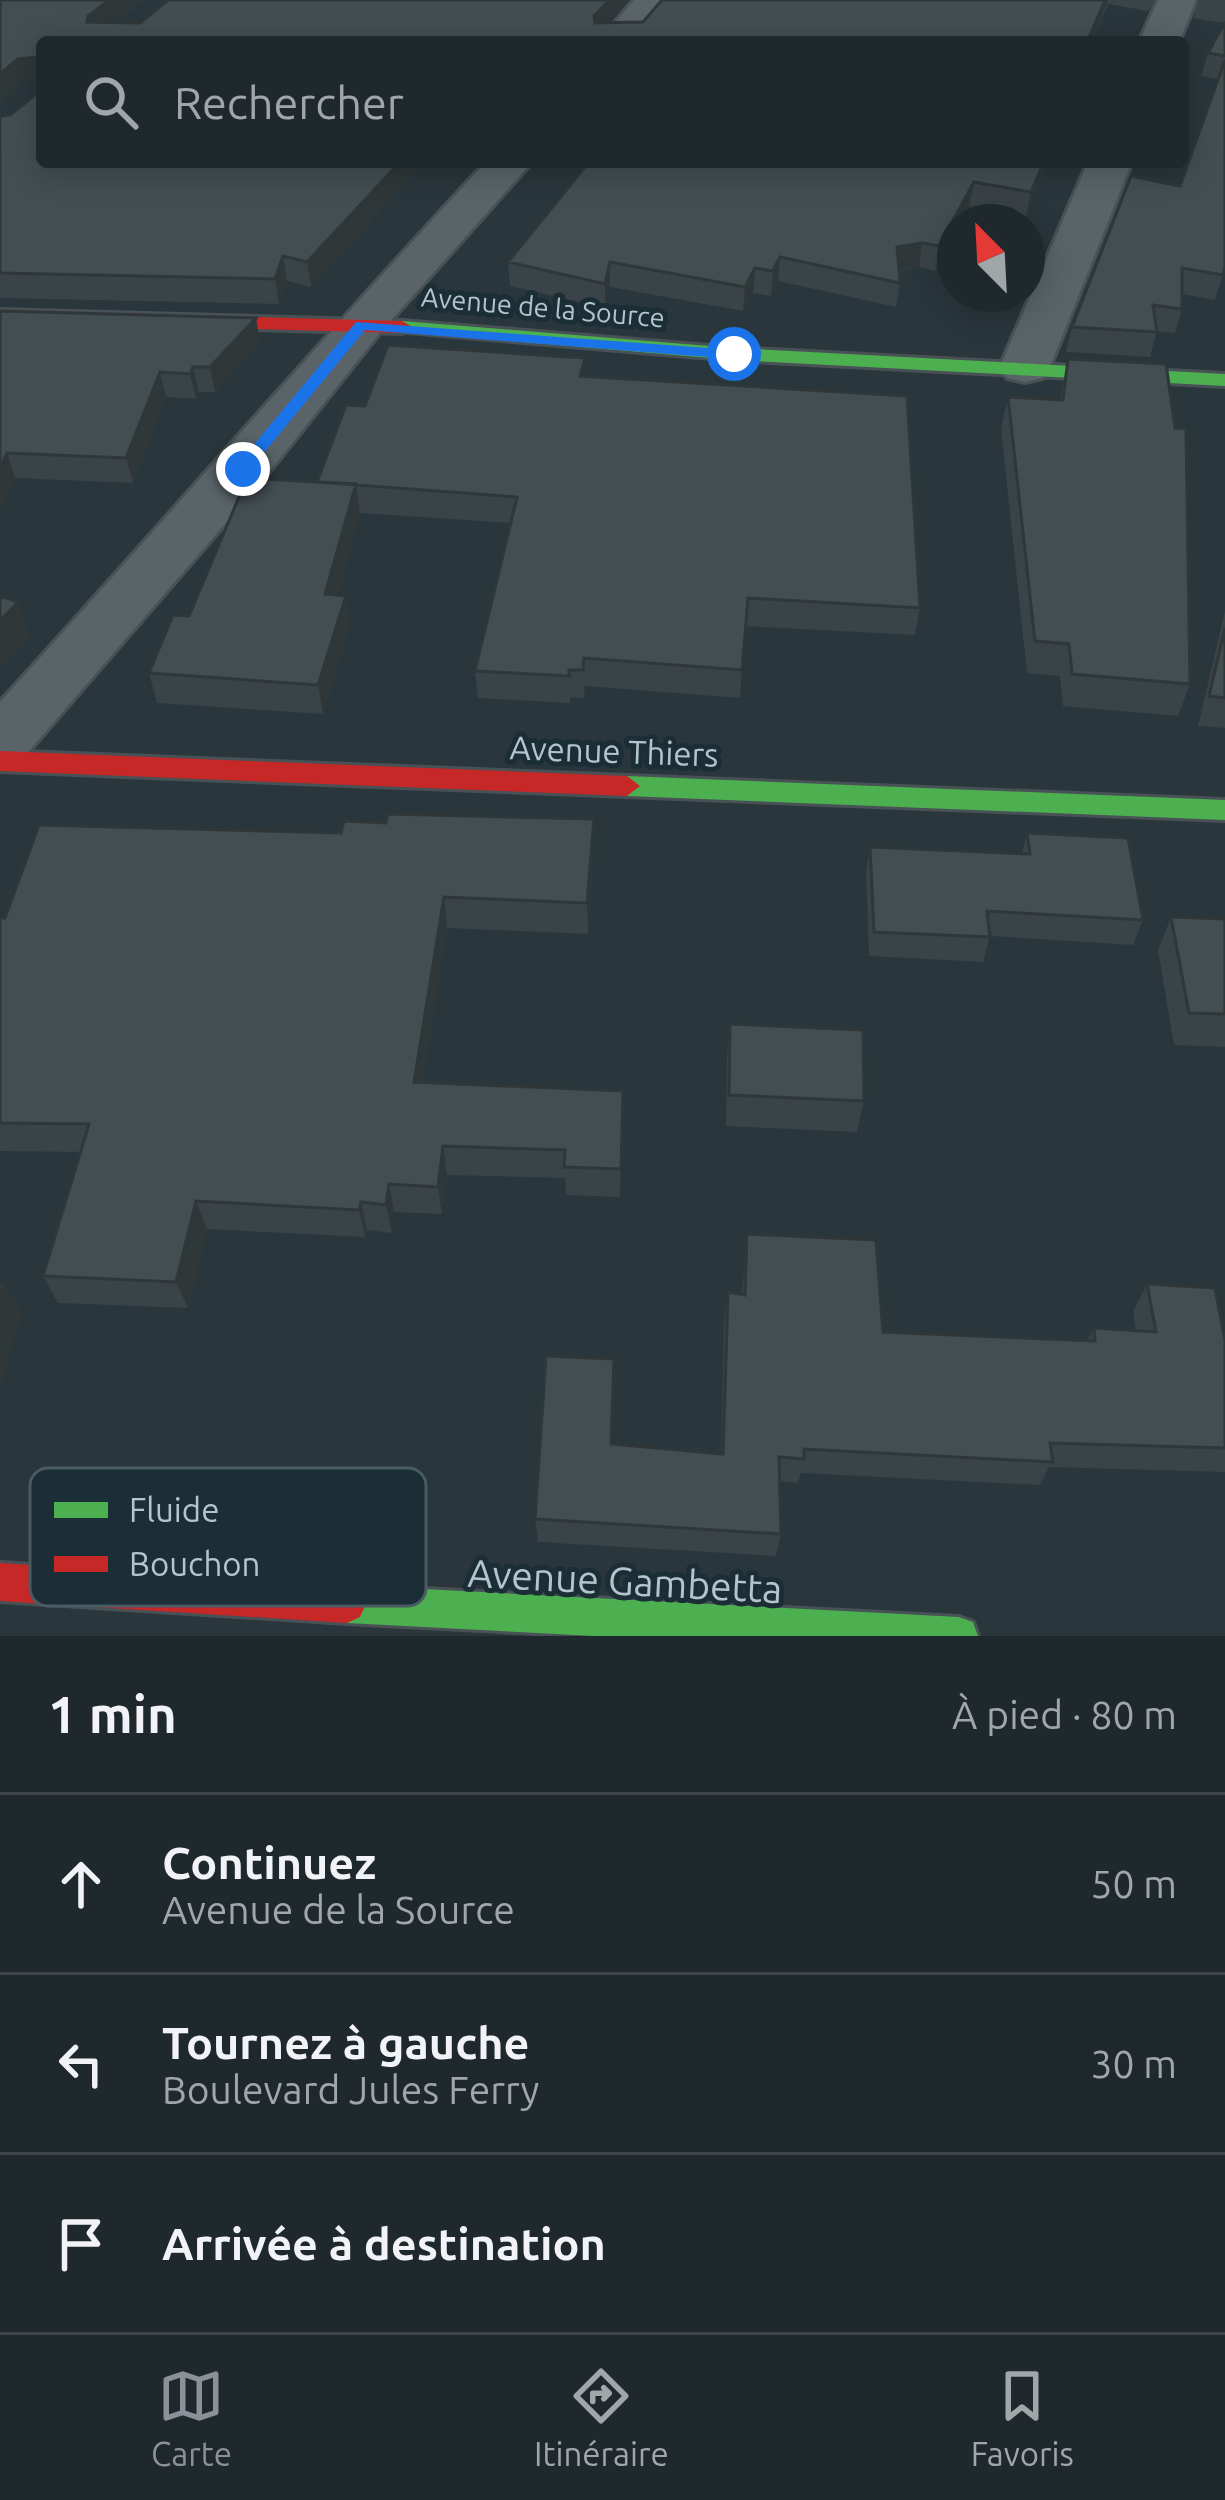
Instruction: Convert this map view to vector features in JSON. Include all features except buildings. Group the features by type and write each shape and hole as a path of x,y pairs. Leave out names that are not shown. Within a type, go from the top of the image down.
{"street":[{"path":"623,36 655,0"},
{"path":"1162,36 1177,0"},
{"path":"0,742 243,469 361,325 505,168"},
{"path":"1025,367 1108,168"},
{"name":"Avenue de la Source","path":"0,316 361,325 734,354 1225,380"},
{"name":"Avenue Thiers","path":"0,760 1225,810"},
{"name":"Avenue Gambetta","path":"0,1582 30,1584"},
{"name":"Avenue Gambetta","path":"311,1606 596,1628 959,1636"}],"traffic: fast":[{"path":"402,327 734,354 1225,380"},
{"path":"627,786 1225,810"},
{"path":"385,1606 959,1636"}],"traffic: jam":[{"path":"0,316 402,327"},
{"path":"0,761 627,786"},
{"path":"0,1582 30,1584"}],"route":[{"path":"243,469 361,325 734,354"}]}
